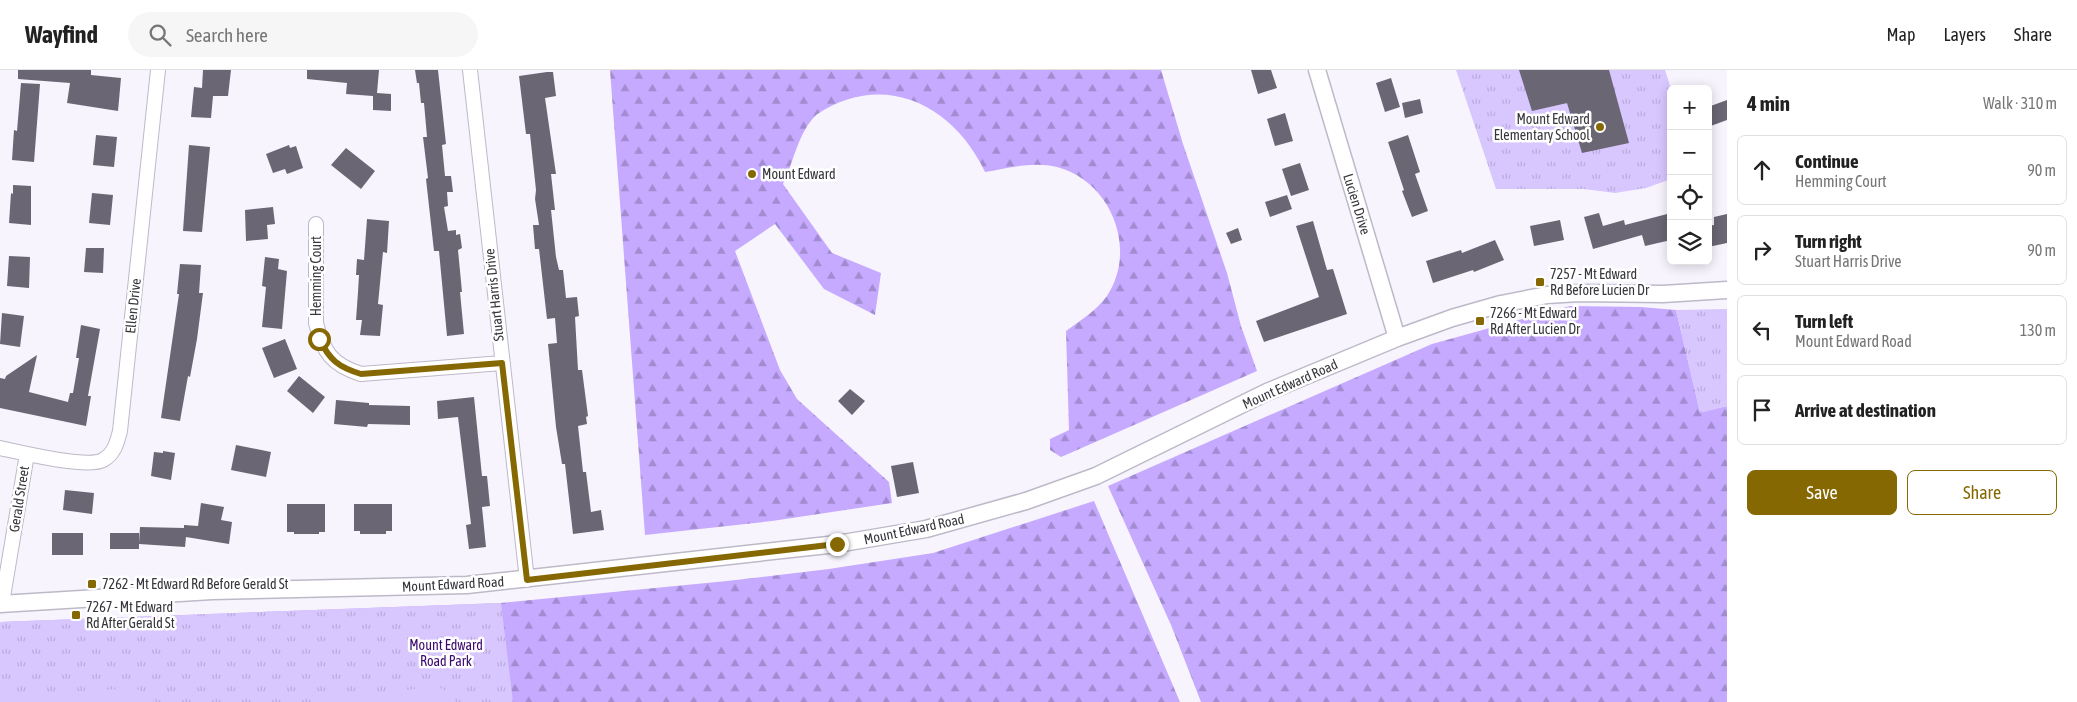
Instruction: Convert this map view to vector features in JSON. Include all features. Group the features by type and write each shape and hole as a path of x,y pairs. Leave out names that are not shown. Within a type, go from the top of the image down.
{"street":[{"name":"Ellen Drive","path":"0,448 93,464 109,455 115,447 120,431 158,70"},
{"name":"Stuart Harris Drive","path":"470,70 527,580"},
{"name":"Lucien Drive","path":"1318,70 1398,338"},
{"name":"Hemming Court","path":"316,224 316,323 319,339 334,361 345,369 361,374 502,363"},
{"name":"Mount Edward Road","path":"1,604 220,591 467,585 527,580 837,544 926,529 1026,500 1096,476 1267,392 1398,338 1501,304 1547,295 1579,293 1663,294 1727,290"},
{"name":"Gerald Street","path":"1,604 27,454"}],"green space":[{"path":"610,70 1161,70 1183,144 1227,273 1241,326 1257,371 1061,457 1050,450 1050,439 1069,430 1066,331 1103,301 1116,278 1120,258 1119,238 1114,219 1105,202 1092,186 1076,175 1048,165 1012,167 985,172 971,148 955,128 935,112 914,101 890,95 866,95 841,102 816,115 805,130 783,184 832,253 881,273 875,315 824,289 775,224 735,251 780,370 797,399 889,482 892,503 772,521 645,535"},
{"path":"1456,70 1665,70 1670,85 1667,85 1667,180 1646,188 1615,193 1584,189 1496,189"},
{"path":"1570,306 1641,307 1676,310 1700,412 1727,406 1727,702 1201,702 1171,625 1108,486 1432,344"},
{"path":"1727,309 1727,406 1700,413 1676,310"},
{"path":"1094,501 1180,702 480,702 0,622 501,603 727,581 829,569 933,553"},
{"name":"Mount Edward Road Park","path":"501,603 513,702 0,702 0,622"},
{"path":"437,686 448,692 456,702 313,702"},
{"path":"135,688 148,694 154,702 0,702 0,696"}],"building":[{"path":"18,70 91,70 91,75 121,78 118,111 67,103 70,83 18,79"},
{"path":"203,70 231,70 228,96 213,96 211,118 191,117 194,87 202,88"},
{"path":"307,70 379,70 377,93 391,94 391,111 373,110 373,96 346,94 347,83 307,79"},
{"path":"415,70 438,70 446,144 442,145 445,176 451,176 453,192 447,192 448,206 444,207 448,231 456,230 456,235 460,234 462,248 458,250 464,334 447,336 439,251 434,251 426,179 428,178 423,137 427,137 424,103 421,103 419,83 417,83"},
{"path":"1251,70 1271,70 1277,88 1258,94"},
{"name":"Mount Edward Elementary School","path":"1519,70 1609,70 1629,143 1582,153 1567,103 1532,111"},
{"path":"553,72 556,96 545,98 556,174 551,174 555,210 551,210 556,257 559,270 563,270 566,298 577,297 579,316 575,317 578,370 582,370 588,416 586,417 587,424 578,426 583,472 586,472 591,512 601,510 604,530 573,534 565,464 562,464 556,427 548,344 557,343 555,318 547,319 539,249 535,249 533,225 539,225 535,199 536,190 530,134 526,134 519,76"},
{"path":"1391,78 1400,107 1385,112 1376,83"},
{"path":"21,83 40,84 34,162 12,160 14,130 17,131"},
{"path":"1420,99 1423,113 1405,118 1402,103"},
{"path":"1727,100 1727,120 1712,126 1712,106"},
{"path":"1285,113 1293,141 1275,146 1267,119"},
{"path":"96,135 117,137 114,167 93,165"},
{"path":"1408,135 1420,172 1415,174 1428,211 1412,217 1402,191 1404,190 1388,142"},
{"path":"189,145 210,147 202,232 183,231"},
{"path":"289,145 290,148 296,146 303,168 287,174 285,169 273,173 266,154"},
{"path":"346,148 375,171 361,189 331,165"},
{"path":"1300,163 1309,190 1291,196 1282,169"},
{"path":"13,185 31,186 31,225 9,223"},
{"path":"92,193 113,195 110,225 89,223"},
{"path":"1287,195 1292,209 1270,217 1265,202"},
{"path":"273,207 275,224 267,225 268,239 246,241 245,210"},
{"path":"1599,213 1603,226 1624,220 1625,225 1667,214 1667,241 1645,246 1642,235 1593,249 1584,217"},
{"path":"1727,214 1727,243 1712,246 1712,225 1714,225 1714,217"},
{"path":"367,219 389,221 387,253 383,252 378,304 383,305 380,336 360,335 362,320 356,320 359,275 356,275 357,259 364,260"},
{"path":"1560,220 1564,240 1534,246 1530,226"},
{"path":"1313,221 1327,270 1333,269 1347,314 1264,342 1256,321 1319,297 1296,226"},
{"path":"1238,228 1242,240 1231,244 1226,233"},
{"path":"1495,240 1504,260 1474,272 1473,270 1433,283 1426,261 1461,250 1462,253"},
{"path":"86,248 104,248 103,273 84,272"},
{"path":"9,256 30,257 29,288 7,286"},
{"path":"265,257 279,259 278,269 287,271 282,329 262,327 266,287 262,286"},
{"path":"180,264 201,265 199,293 203,293 197,339 180,421 161,418 179,294 177,294"},
{"path":"2,313 24,316 20,347 0,344"},
{"path":"81,325 100,329 88,396 91,396 86,426 0,408 0,378 5,379 6,376 37,355 29,392 68,402 70,393 73,393 79,358 76,358"},
{"path":"285,339 297,369 274,378 262,348"},
{"path":"299,376 325,397 313,413 287,391"},
{"path":"850,389 865,401 852,415 838,401"},
{"path":"474,397 482,476 487,476 490,506 482,507 486,547 469,549 466,525 471,524 458,417 438,419 437,401"},
{"path":"336,400 369,403 369,405 410,406 410,425 368,424 367,427 334,424"},
{"path":"236,445 271,452 266,477 231,470"},
{"path":"163,451 175,453 171,480 151,476 154,452 163,453"},
{"path":"913,462 919,493 897,497 891,466"},
{"path":"65,490 94,493 92,514 63,510"},
{"path":"201,503 224,507 221,520 232,522 229,544 186,537 185,547 139,544 139,549 110,549 110,533 139,533 139,543 140,527 184,528 184,525 198,526"},
{"path":"287,504 325,504 325,532 319,532 319,534 294,534 294,532 287,532"},
{"path":"354,504 392,504 392,531 386,531 386,534 360,534 360,531 354,531"},
{"path":"52,533 83,533 83,555 52,555"}],"place":[{"name":"Mount Edward Elementary School","path":"1600,127"},
{"name":"Mount Edward","path":"752,174"},
{"name":"7257 - Mt Edward Rd Before Lucien Dr","path":"1540,282"},
{"name":"7266 - Mt Edward Rd After Lucien Dr","path":"1480,321"},
{"name":"7262 - Mt Edward Rd Before Gerald St","path":"92,584"},
{"name":"7267 - Mt Edward Rd After Gerald St","path":"76,615"}],"route":[{"path":"319,339 334,361 345,369 361,374 502,363 527,580 837,544"}]}
